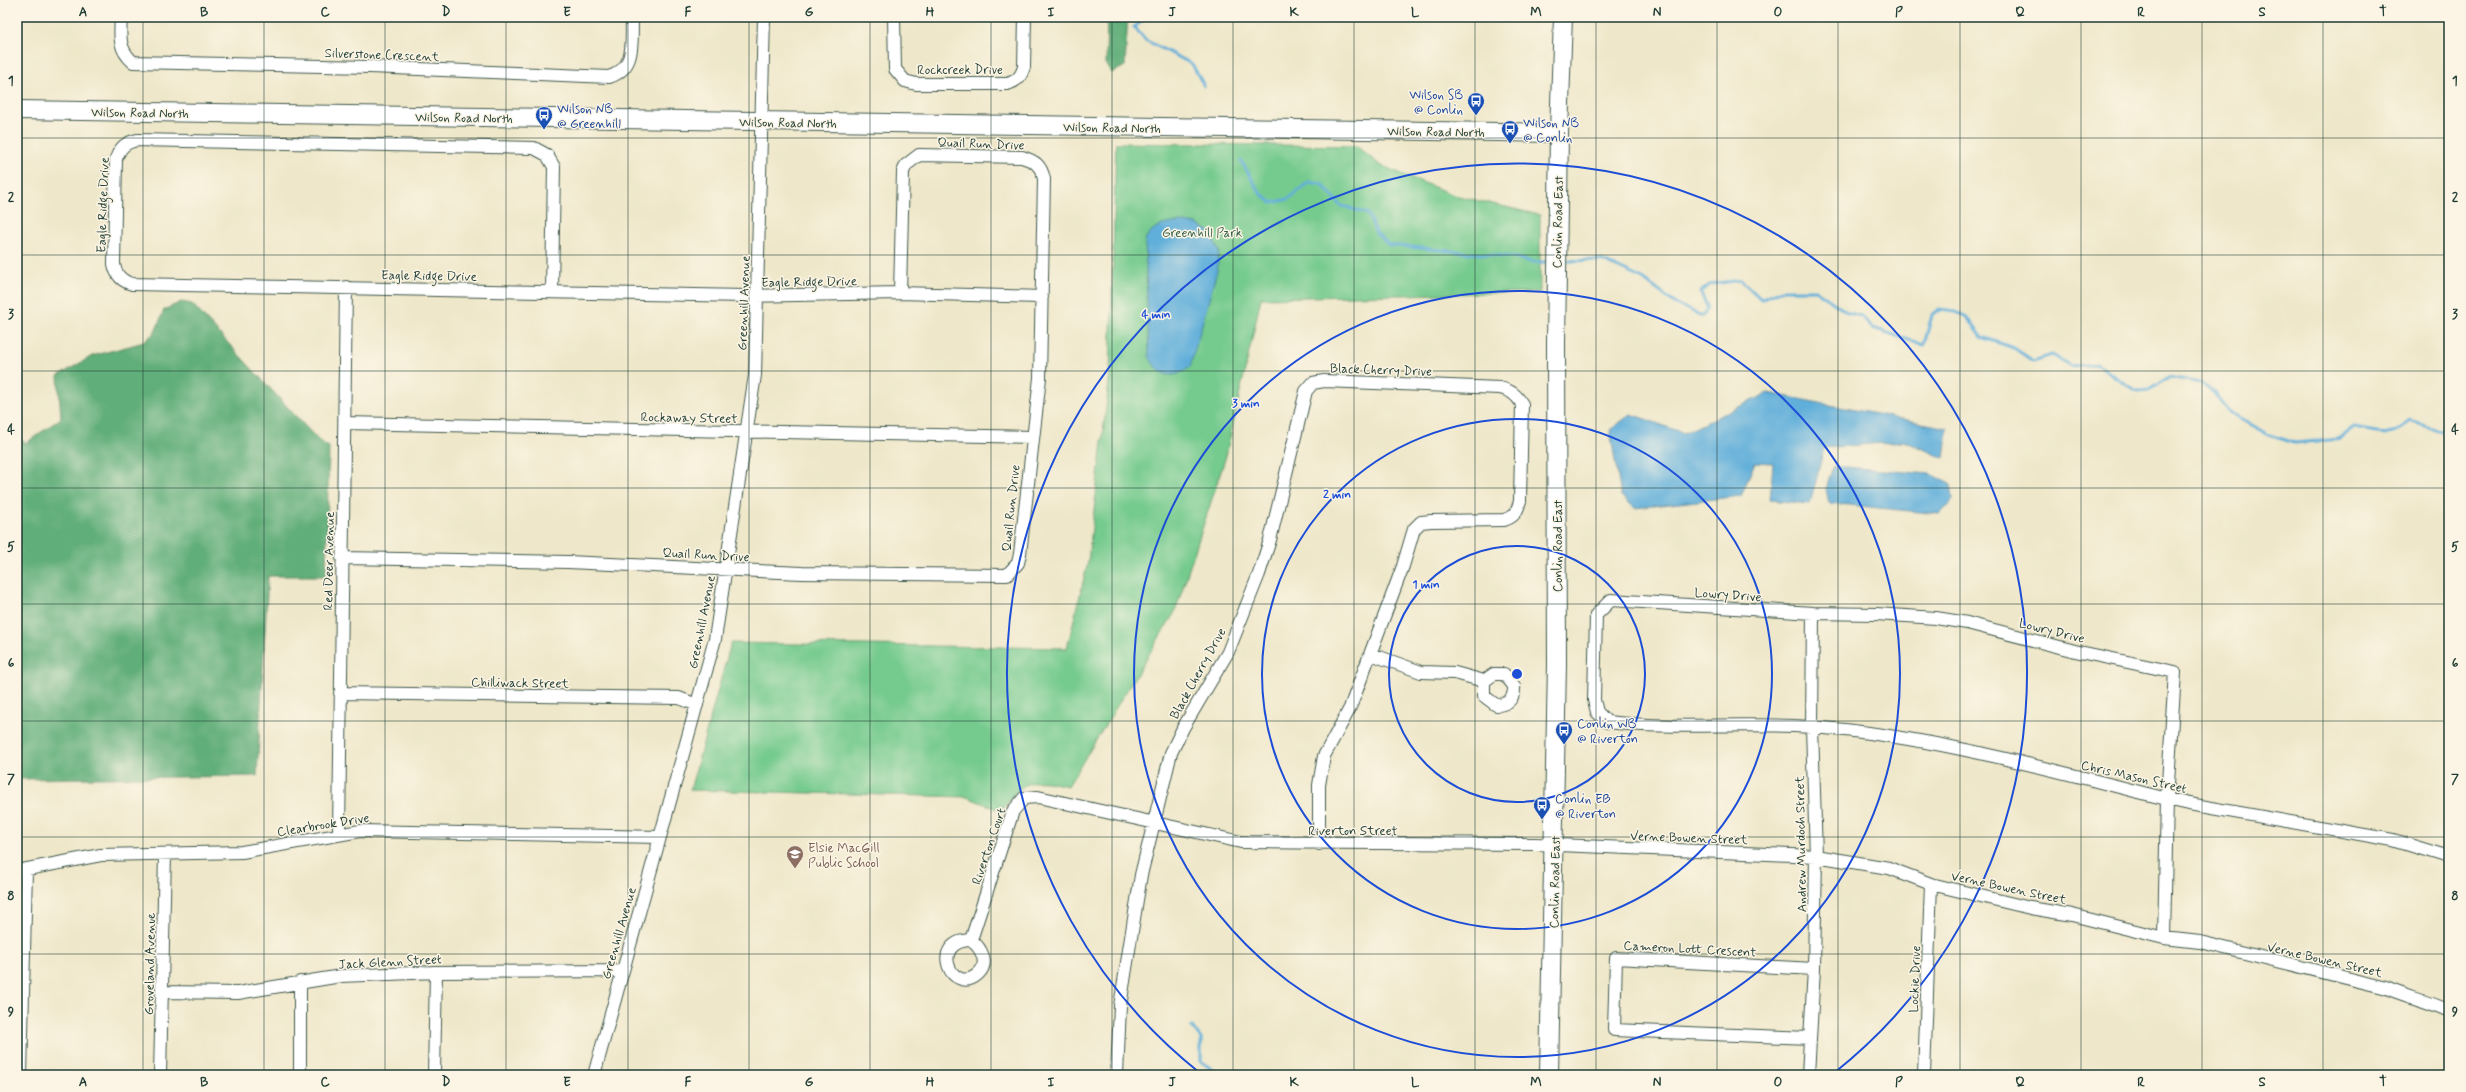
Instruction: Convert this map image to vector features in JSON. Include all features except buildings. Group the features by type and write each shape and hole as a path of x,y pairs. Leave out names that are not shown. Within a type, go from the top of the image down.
{"street":[{"name":"Silverstone Crescent","path":"121,17 120,39 124,54 133,62 370,67 609,77 624,69 630,61 632,17"},
{"name":"Greenhill Avenue","path":"594,1075 621,971 698,705 715,638 755,375 764,17"},
{"name":"Rockcreek Drive","path":"894,17 895,69 905,82 916,84 1007,84 1016,81 1022,75 1024,67 1025,17"},
{"name":"Conlin Road East","path":"1549,1075 1555,846 1557,664 1556,344 1559,133 1563,17"},
{"name":"Wilson Road North","path":"17,110 1559,133"},
{"name":"Eagle Ridge Drive","path":"552,292 554,167 547,155 541,150 534,148 137,140 127,143 120,149 116,159 114,264 116,272 125,282 141,285 758,296 900,293 1042,297"},
{"name":"Quail Run Drive","path":"342,558 568,562 802,573 1007,575 1013,571 1018,563 1020,554 1032,437 1040,378 1044,179 1042,168 1033,160 1022,157 919,155 906,165 903,172 900,293"},
{"name":"Red Deer Avenue","path":"339,834 346,288"},
{"name":"Black Cherry Drive","path":"1117,1075 1120,1006 1141,876 1171,753 1183,728 1228,652 1259,574 1270,540 1306,390 1313,383 1324,381 1500,388 1510,391 1517,395 1522,404 1520,501 1517,510 1512,517 1504,520 1430,521 1421,522 1414,529 1403,566 1350,708 1324,756 1319,785 1319,844"},
{"name":"Rockaway Street","path":"345,424 1032,437"},
{"name":"Lowry Drive","path":"1812,727 1607,722 1597,712 1594,700 1596,614 1611,600 1813,614 1876,614 1944,619 1967,623 2075,651 2175,672 2168,799"},
{"name":"Andrew Murdoch Street","path":"1808,1075 1814,969 1816,856 1812,727 1813,614"},
{"path":"1371,654 1421,672 1455,673 1484,681"},
{"name":"Chilliwack Street","path":"340,693 679,698 698,705"},
{"name":"Chris Mason Street","path":"1812,727 1905,738 1932,743 2168,799 2393,840 2449,857"},
{"name":"Riverton Court","path":"971,940 1013,811 1024,798 1038,796 1154,823"},
{"path":"2164,938 2168,799"},
{"name":"Riverton Street","path":"1154,823 1241,842 1555,846"},
{"name":"Clearbrook Drive","path":"22,871 101,855 242,852 339,834 383,830 659,837"},
{"name":"Verne Bowen Street","path":"1555,846 1816,856 1889,868 1931,884 2030,908 2072,915 2164,938 2200,942 2387,988 2405,996 2432,1002 2449,1010"},
{"name":"Groveland Avenue","path":"160,1075 165,854"},
{"path":"21,1075 22,871"},
{"name":"Lockie Drive","path":"1924,1075 1931,884"},
{"name":"Cameron Lott Crescent","path":"1809,1038 1614,1030 1616,958 1814,969"},
{"name":"Jack Glenn Street","path":"162,992 238,993 341,976 436,972 621,971"},
{"path":"434,1075 436,972"},
{"path":"300,982 300,1075"}],"green space":[{"path":"1107,17 1128,17 1125,66 1112,73 1106,65"},
{"name":"Greenhill Park","path":"1116,143 1356,146 1380,165 1454,195 1540,215 1540,292 1261,298 1226,456 1175,612 1068,786 1045,782 1029,783 1016,792 1002,811 967,797 690,790 731,643 1067,648 1088,562 1110,373"},
{"path":"181,302 192,304 318,440 329,447 326,576 268,576 257,776 17,779 17,437 26,443 61,418 58,376 92,356 144,342 155,332 164,310"}],"water":[{"path":"1182,222 1197,224 1210,232 1219,251 1217,271 1190,367 1177,374 1171,375 1161,372 1149,356 1145,240 1152,231 1160,226"},
{"path":"1768,393 1948,428 1944,458 1904,441 1824,448 1810,504 1770,500 1773,463 1755,462 1741,496 1635,508 1621,496 1610,430 1631,414 1684,433"},
{"path":"1833,466 1930,474 1951,484 1953,499 1939,514 1829,503 1826,489"}],"waterway":[{"path":"1169,17 1146,18 1134,27 1145,40 1192,64 1204,86"},
{"path":"1241,161 1260,193 1272,203 1288,199 1309,182 1322,184 1340,205 1368,214 1376,233 1389,245 1514,257 1531,262 1547,262"},
{"path":"1566,261 1601,260 1643,279 1676,304 1702,316 1708,308 1700,292 1711,284 1741,280 1761,299 1782,290 1815,290 1848,313 1861,316 1873,328 1924,345 1932,315 1939,310 1956,312 1967,317 1982,337 2014,348 2033,361 2052,355 2072,366 2097,364 2137,391 2149,390 2169,377 2201,383 2213,392 2231,414 2269,435 2295,443 2339,439 2354,428 2384,433 2398,431 2409,421 2449,433"},
{"path":"1192,1027 1201,1039 1201,1061 1215,1072 1227,1075"},
{"path":"1274,1075 1304,1073 1316,1075"}],"place":[{"name":"Wilson SB @ Conlin","path":"1476,116"},
{"name":"Wilson NB @ Greenhill","path":"544,130"},
{"name":"Wilson NB @ Conlin","path":"1510,144"},
{"name":"Conlin WB @ Riverton","path":"1564,745"},
{"name":"Conlin EB @ Riverton","path":"1542,820"},
{"name":"Elsie MacGill Public School","path":"795,869"}]}
